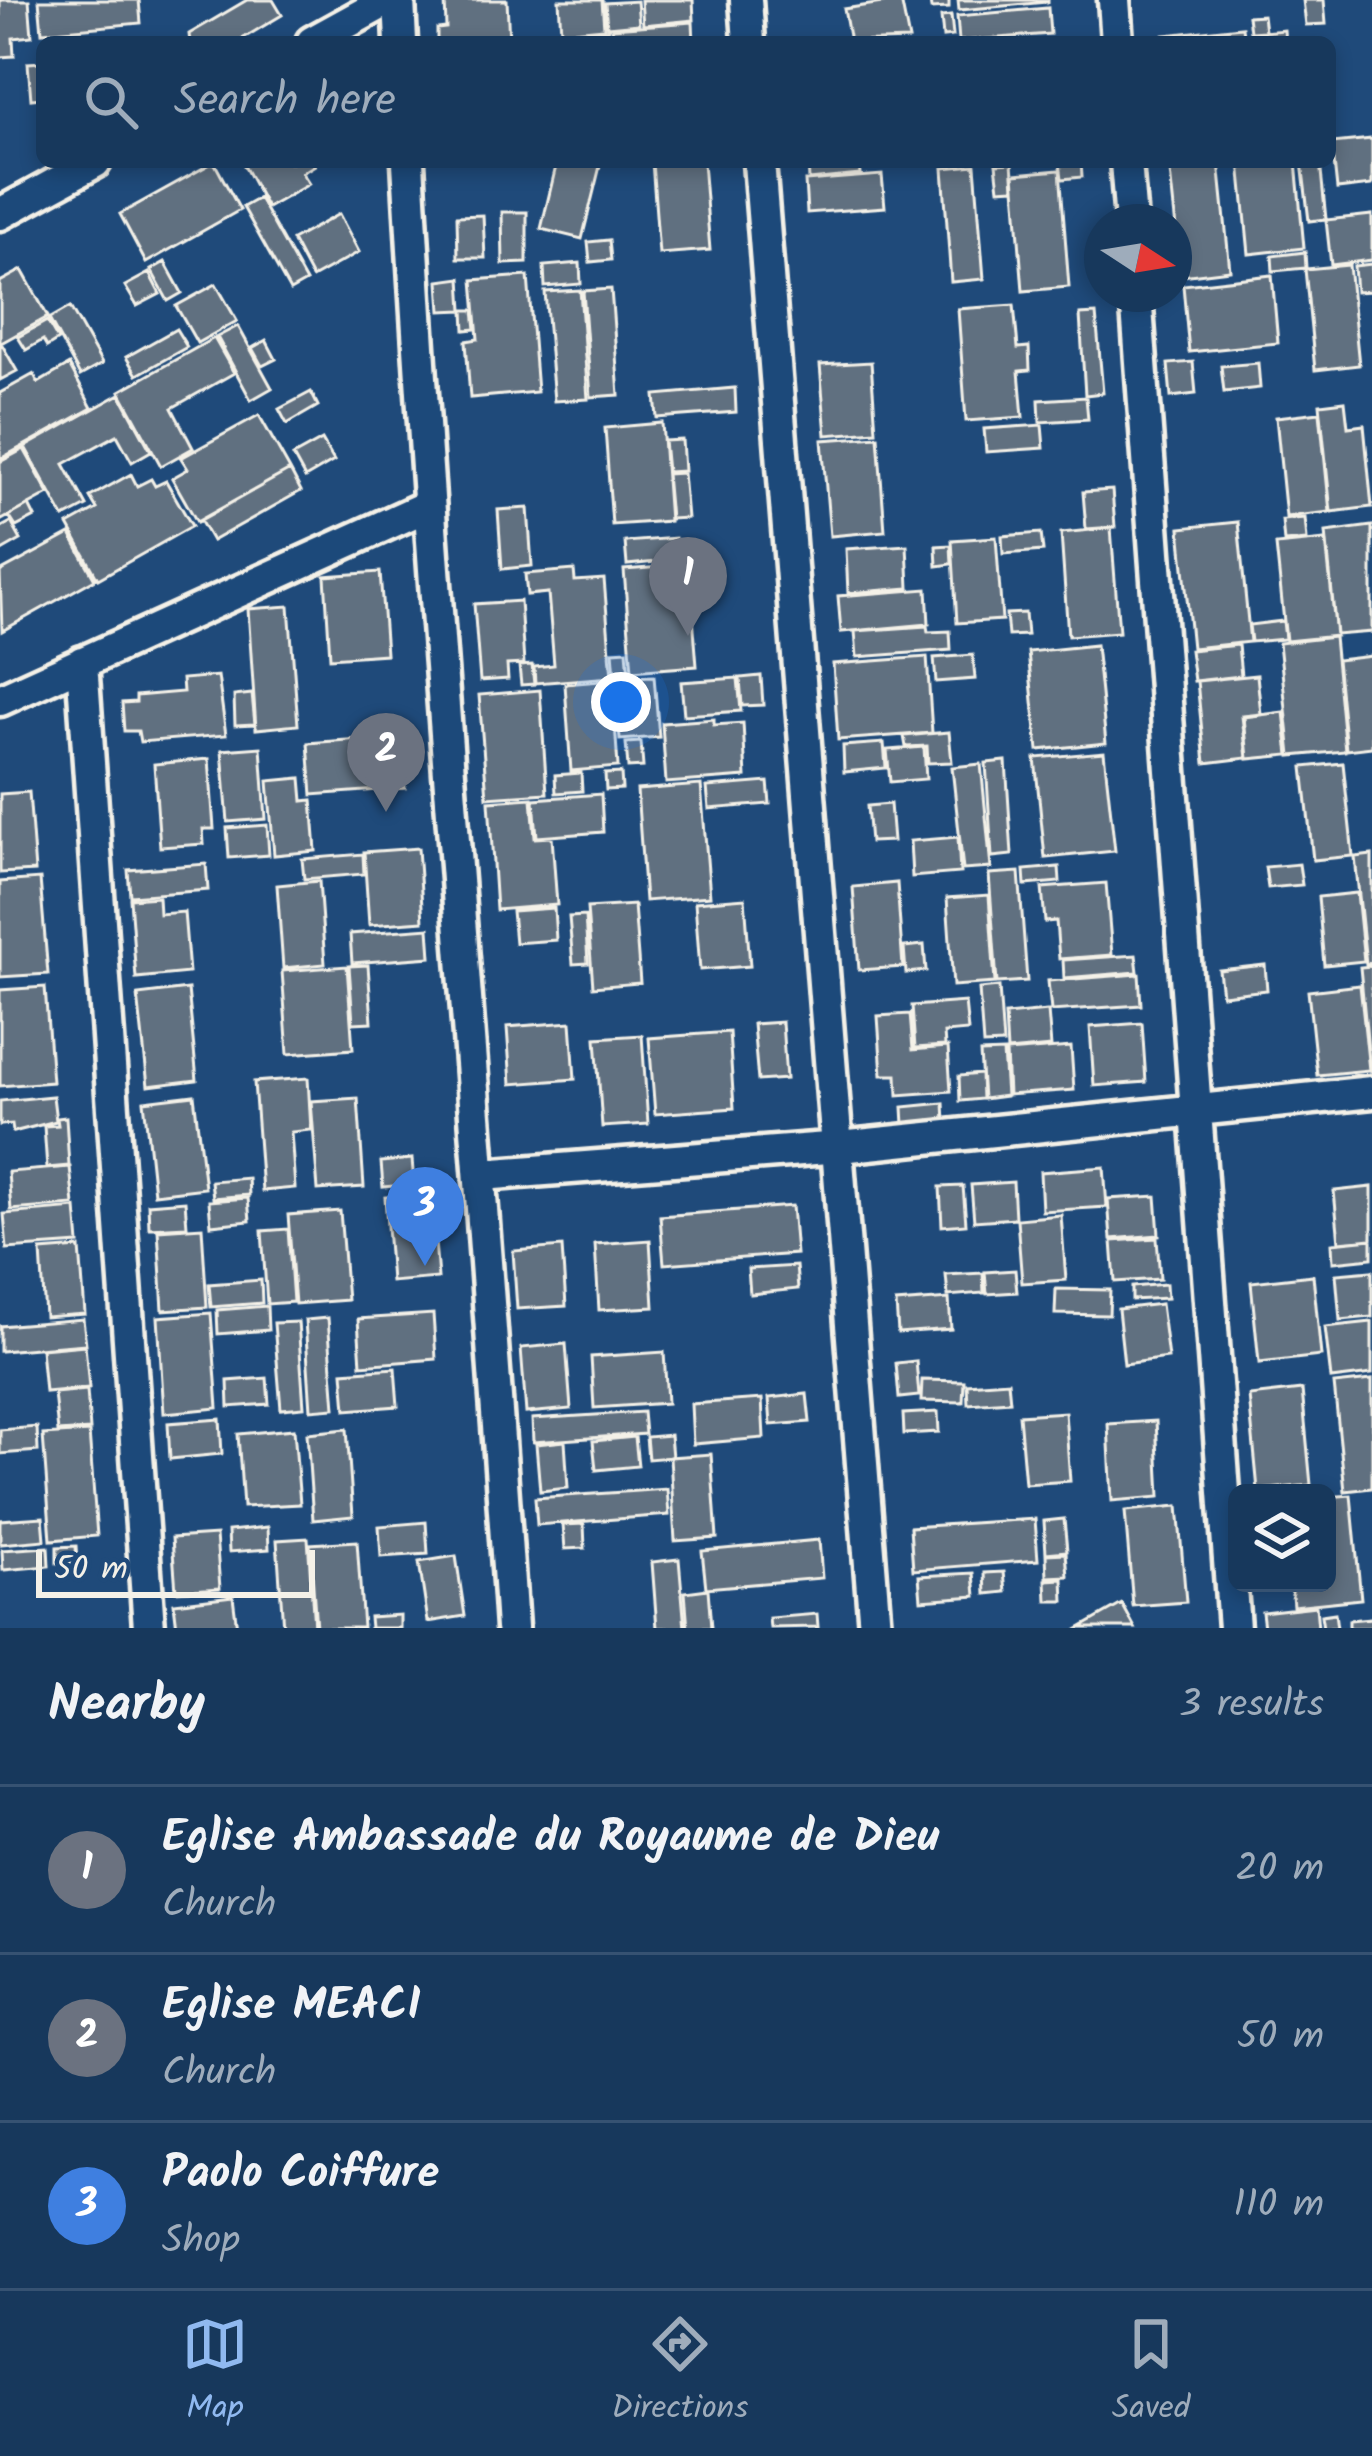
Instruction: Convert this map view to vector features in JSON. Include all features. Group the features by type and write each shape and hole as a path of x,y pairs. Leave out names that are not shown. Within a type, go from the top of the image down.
{"street":[{"path":"323,36 388,0"},
{"path":"399,0 401,36"},
{"path":"746,0 749,36"},
{"path":"1114,0 1117,36"},
{"path":"0,214 84,168"},
{"path":"408,168 427,506 482,1175 512,1628"},
{"path":"759,168 875,1628"},
{"path":"1126,168 1130,204"},
{"path":"1137,312 1234,1628"},
{"path":"0,700 427,506"},
{"path":"82,662 149,1628"},
{"path":"482,1175 840,1147 1372,1092"}],"building":[{"path":"0,0 29,0 32,36 13,38 14,56 0,57"},
{"path":"39,0 139,0 141,23 42,32"},
{"path":"247,0 273,0 282,15 247,36 189,34"},
{"path":"445,0 507,0 509,36 437,36 437,29 446,28"},
{"path":"559,0 602,0 604,28 561,32"},
{"path":"641,0 693,0 694,20 643,25"},
{"path":"901,0 908,36 849,36 844,9"},
{"path":"930,0 949,0 949,8 931,9"},
{"path":"958,0 1048,0 1048,2 959,10"},
{"path":"1303,0 1324,0 1326,24 1306,25"},
{"path":"637,1 639,24 607,27 605,3"},
{"path":"1048,8 1050,34 959,36 957,16"},
{"path":"1263,15 1265,31 1250,32 1248,16"},
{"path":"951,16 953,36 943,36 941,17"},
{"path":"693,22 694,36 613,36 612,28"},
{"path":"1242,27 1243,36 1164,36"},
{"path":"608,30 608,36 564,36"},
{"path":"1284,30 1284,36 1261,36 1261,32"},
{"path":"36,62 36,99 31,99 28,63"},
{"path":"1372,139 1372,185 1337,189 1336,143"},
{"path":"203,168 217,168 240,210 146,263 120,214"},
{"path":"245,168 310,168 302,173 309,184 267,208"},
{"path":"556,168 600,168 582,239 541,229"},
{"path":"652,168 703,168 710,250 659,254"},
{"path":"808,168 859,168 860,175 809,180"},
{"path":"943,168 975,168 984,279 951,282"},
{"path":"996,168 1012,168 1014,188 999,189"},
{"path":"1061,168 1081,168 1082,177 1062,179"},
{"path":"1170,168 1220,168 1230,270 1192,275 1192,204 1173,204"},
{"path":"1241,168 1297,168 1304,248 1249,254"},
{"path":"1303,168 1321,168 1326,219 1309,221"},
{"path":"1060,170 1069,287 1023,291 1014,174"},
{"path":"882,175 885,207 807,213 805,181"},
{"path":"259,198 306,282 290,291 243,207"},
{"path":"502,212 527,212 527,263 503,264"},
{"path":"339,214 359,252 312,278 292,240"},
{"path":"483,215 485,258 458,258 457,216"},
{"path":"1372,215 1372,260 1331,265 1326,220"},
{"path":"609,240 611,260 590,262 588,242"},
{"path":"1305,252 1306,268 1273,271 1272,256"},
{"path":"165,262 182,293 168,301 151,270"},
{"path":"580,263 581,284 545,287 544,266"},
{"path":"1372,264 1372,291 1356,292 1354,266"},
{"path":"1349,265 1359,365 1315,370 1305,269"},
{"path":"22,270 48,317 1,343 17,371 0,380 0,282"},
{"path":"149,273 160,294 137,306 125,286"},
{"path":"1272,275 1278,343 1189,352 1185,312 1192,312 1192,284"},
{"path":"528,276 537,392 470,398 466,341 478,339 473,280"},
{"path":"461,278 463,310 441,311 439,281"},
{"path":"216,284 237,321 197,343 176,306"},
{"path":"611,289 619,395 591,397 583,291"},
{"path":"580,290 588,399 554,401 545,292"},
{"path":"1014,305 1018,348 1029,347 1030,370 1019,371 1023,417 966,421 958,309"},
{"path":"70,307 102,364 80,376 49,319"},
{"path":"464,310 474,310 476,329 465,330"},
{"path":"1096,314 1103,393 1085,395 1080,315"},
{"path":"47,321 58,340 47,347 43,340 26,350 18,337"},
{"path":"238,326 272,388 251,400 217,337"},
{"path":"176,329 187,347 137,375 126,357"},
{"path":"214,338 234,373 172,408 193,448 161,466 120,391"},
{"path":"266,340 276,359 262,366 252,348"},
{"path":"871,362 876,431 826,435 820,365"},
{"path":"1193,362 1196,394 1171,397 1168,364"},
{"path":"1258,363 1260,388 1224,392 1221,366"},
{"path":"69,365 92,408 0,459 0,393 34,374 38,383"},
{"path":"735,388 736,412 657,418 655,395"},
{"path":"311,392 318,406 287,424 279,409"},
{"path":"120,394 151,451 132,462 117,435 64,464 87,506 64,518 25,447"},
{"path":"1086,397 1088,419 1040,422 1039,400"},
{"path":"1345,401 1348,427 1364,425 1372,507 1331,512 1320,404"},
{"path":"1320,412 1330,512 1286,517 1276,417"},
{"path":"259,415 290,470 197,522 172,478 188,469 181,458"},
{"path":"662,423 669,521 612,525 605,428"},
{"path":"1042,425 1044,448 986,452 984,429"},
{"path":"878,436 885,531 830,536 822,440"},
{"path":"322,440 334,461 305,478 293,456"},
{"path":"682,440 684,471 667,472 664,441"},
{"path":"24,449 49,494 0,521 0,462"},
{"path":"290,470 301,491 212,541 200,520"},
{"path":"683,473 687,518 670,519 666,474"},
{"path":"131,474 137,486 151,479 155,486 166,481 192,526 98,579 68,525 97,509 90,497"},
{"path":"1112,490 1115,527 1086,529 1083,492"},
{"path":"29,505 35,517 16,527 9,516"},
{"path":"528,508 532,566 502,569 498,510"},
{"path":"1305,518 1307,540 1284,542 1282,520"},
{"path":"11,522 21,540 0,552 0,528"},
{"path":"1238,522 1250,642 1192,648 1180,528"},
{"path":"1372,526 1372,632 1336,635 1326,532"},
{"path":"1111,528 1119,632 1068,636 1061,533"},
{"path":"1041,533 1043,551 1003,554 1002,536"},
{"path":"70,534 95,579 2,631 0,572"},
{"path":"996,537 1002,620 957,623 952,540"},
{"path":"675,538 676,560 627,565 625,542"},
{"path":"1326,540 1336,636 1286,641 1276,545"},
{"path":"907,545 909,588 848,593 846,549"},
{"path":"951,545 952,564 937,566 936,546"},
{"path":"689,565 697,666 632,671 624,570"},
{"path":"574,570 575,581 604,579 612,677 535,683 534,667 554,665 548,593 527,595 525,574"},
{"path":"380,572 386,654 330,658 325,576"},
{"path":"927,589 929,624 841,632 838,596"},
{"path":"520,601 524,664 507,665 508,679 480,681 474,604"},
{"path":"289,606 298,725 256,729 248,609"},
{"path":"1025,613 1027,635 1008,636 1006,614"},
{"path":"1283,621 1285,639 1251,642 1249,625"},
{"path":"927,626 928,632 950,631 951,650 857,657 855,631"},
{"path":"1334,637 1345,751 1291,756 1279,643"},
{"path":"1096,645 1106,743 1038,750 1028,652"},
{"path":"1238,645 1241,676 1194,681 1190,650"},
{"path":"627,650 629,677 654,676 659,737 620,740 613,651"},
{"path":"973,655 975,679 936,682 934,658"},
{"path":"1372,656 1372,747 1346,750 1337,660"},
{"path":"927,657 932,733 838,740 833,664"},
{"path":"532,665 534,684 521,685 519,666"},
{"path":"1257,675 1261,714 1242,716 1247,758 1205,763 1197,681"},
{"path":"218,676 226,735 140,742 138,731 124,731 122,703 136,702 136,696 183,692 182,679"},
{"path":"761,676 763,705 742,706 740,678"},
{"path":"738,678 741,711 684,715 681,682"},
{"path":"612,680 618,767 571,771 565,684"},
{"path":"540,690 547,793 487,797 479,695"},
{"path":"252,694 255,724 235,725 234,696"},
{"path":"1284,712 1289,755 1248,759 1244,717"},
{"path":"714,719 714,725 743,723 746,777 666,783 662,723"},
{"path":"949,732 952,762 928,763 927,746 906,747 904,736"},
{"path":"400,736 405,788 312,795 308,743"},
{"path":"641,742 643,767 628,768 626,743"},
{"path":"884,743 886,768 844,772 843,746"},
{"path":"261,747 266,819 228,822 222,750"},
{"path":"924,747 926,779 890,782 887,750"},
{"path":"1104,752 1115,851 1045,858 1035,758"},
{"path":"209,759 214,829 203,829 204,844 160,847 154,764"},
{"path":"1006,761 1012,855 992,857 986,763"},
{"path":"1343,763 1353,856 1313,860 1303,767"},
{"path":"981,764 991,868 963,870 952,767"},
{"path":"581,773 582,791 556,793 555,775"},
{"path":"621,773 622,789 606,790 605,774"},
{"path":"301,778 303,801 312,800 316,851 274,855 268,781"},
{"path":"768,782 770,804 709,809 707,787"},
{"path":"701,785 710,896 645,901 637,790"},
{"path":"29,792 35,871 0,873 0,794"},
{"path":"601,794 603,832 537,837 534,799"},
{"path":"532,798 535,838 552,837 557,905 496,910 489,801"},
{"path":"890,804 893,841 870,842 867,806"},
{"path":"267,825 269,855 229,858 227,828"},
{"path":"958,837 960,873 912,877 910,841"},
{"path":"418,848 423,921 369,925 364,852"},
{"path":"363,854 364,874 304,879 302,859"},
{"path":"1372,855 1372,963 1366,964 1355,857"},
{"path":"206,864 208,890 130,896 128,870"},
{"path":"1299,864 1302,885 1268,888 1265,867"},
{"path":"1059,867 1060,882 1025,885 1024,870"},
{"path":"1019,872 1027,981 997,983 989,874"},
{"path":"40,879 48,974 0,977 0,882"},
{"path":"319,881 325,964 283,968 277,885"},
{"path":"897,883 903,967 859,970 853,887"},
{"path":"1106,883 1112,955 1059,959 1056,921 1045,922 1042,888"},
{"path":"1357,893 1364,961 1324,965 1318,897"},
{"path":"989,895 995,983 953,986 947,898"},
{"path":"158,897 159,914 184,912 189,973 136,978 130,899"},
{"path":"745,898 750,966 700,970 695,902"},
{"path":"634,905 640,983 593,987 587,908"},
{"path":"554,908 556,940 515,943 512,911"},
{"path":"585,916 588,963 573,964 569,917"},
{"path":"429,928 431,957 352,963 350,934"},
{"path":"924,945 926,971 906,973 904,947"},
{"path":"1136,955 1138,972 1064,978 1063,960"},
{"path":"368,965 372,1022 353,1023 349,966"},
{"path":"1265,965 1267,990 1222,995 1219,970"},
{"path":"347,966 353,1049 288,1054 282,971"},
{"path":"1372,966 1372,1070 1370,1071 1360,967"},
{"path":"1139,974 1141,1005 1051,1011 1048,981"},
{"path":"1360,985 1369,1070 1317,1075 1308,991"},
{"path":"45,987 52,1082 0,1086 0,990"},
{"path":"999,987 1003,1044 983,1045 979,989"},
{"path":"188,989 197,1080 148,1086 138,995"},
{"path":"965,1002 968,1031 944,1033 945,1046 915,1048 912,1006"},
{"path":"1048,1011 1051,1047 1007,1051 1005,1015"},
{"path":"910,1014 913,1050 948,1047 951,1091 898,1095 897,1075 882,1075 878,1016"},
{"path":"571,1022 575,1079 511,1084 507,1027"},
{"path":"782,1022 786,1079 758,1081 753,1024"},
{"path":"1142,1023 1146,1082 1094,1086 1090,1027"},
{"path":"729,1032 734,1108 655,1114 649,1038"},
{"path":"642,1035 648,1124 602,1127 596,1038"},
{"path":"1071,1047 1074,1090 1008,1095 1006,1052"},
{"path":"1003,1052 1006,1096 983,1099 980,1053"},
{"path":"981,1074 982,1099 960,1101 959,1076"},
{"path":"308,1078 311,1130 291,1132 295,1188 262,1191 254,1082"},
{"path":"194,1095 205,1188 154,1194 144,1101"},
{"path":"53,1096 56,1121 13,1132 12,1124 0,1125 0,1101"},
{"path":"358,1098 364,1187 318,1190 311,1101"},
{"path":"944,1103 945,1122 904,1125 903,1107"},
{"path":"66,1117 69,1166 47,1168 44,1126 58,1125 57,1118"},
{"path":"412,1159 414,1184 383,1187 381,1162"},
{"path":"70,1167 74,1205 11,1210 8,1172"},
{"path":"1104,1167 1107,1207 1042,1211 1040,1172"},
{"path":"248,1178 249,1195 213,1198 211,1181"},
{"path":"1013,1182 1015,1218 974,1221 971,1185"},
{"path":"963,1186 966,1224 942,1226 940,1187"},
{"path":"1372,1187 1372,1239 1339,1242 1334,1191"},
{"path":"431,1193 438,1278 391,1282 385,1197"},
{"path":"1156,1196 1159,1235 1111,1239 1108,1199"},
{"path":"248,1198 250,1221 211,1225 209,1201"},
{"path":"185,1201 187,1226 149,1228 148,1204"},
{"path":"792,1206 796,1254 664,1264 660,1216"},
{"path":"76,1208 79,1244 7,1249 4,1214"},
{"path":"340,1211 347,1300 295,1304 288,1215"},
{"path":"1061,1215 1066,1280 1022,1283 1017,1219"},
{"path":"202,1227 207,1307 163,1310 158,1230"},
{"path":"288,1229 293,1302 267,1304 262,1231"},
{"path":"1157,1238 1160,1279 1115,1282 1112,1241"},
{"path":"1372,1239 1372,1258 1333,1262 1332,1243"},
{"path":"650,1240 654,1307 599,1310 595,1244"},
{"path":"562,1247 566,1306 517,1309 513,1251"},
{"path":"80,1248 85,1314 45,1317 41,1251"},
{"path":"796,1266 798,1289 750,1294 748,1269"},
{"path":"1015,1270 1017,1292 987,1294 985,1272"},
{"path":"1372,1271 1372,1317 1340,1320 1336,1274"},
{"path":"983,1273 984,1293 948,1296 946,1275"},
{"path":"1313,1275 1321,1356 1259,1363 1251,1282"},
{"path":"261,1280 262,1303 211,1307 209,1284"},
{"path":"1166,1284 1167,1298 1132,1300 1132,1287"},
{"path":"1056,1289 1110,1290 1109,1315 1055,1314"},
{"path":"949,1299 951,1329 898,1333 896,1303"},
{"path":"1161,1304 1168,1358 1124,1364 1118,1309"},
{"path":"267,1306 268,1330 218,1334 217,1310"},
{"path":"211,1313 218,1408 164,1413 158,1317"},
{"path":"433,1314 436,1359 361,1365 358,1319"},
{"path":"328,1318 335,1408 311,1410 305,1320"},
{"path":"83,1319 86,1344 0,1351 0,1326"},
{"path":"298,1322 304,1407 281,1409 274,1323"},
{"path":"1372,1322 1372,1374 1331,1379 1325,1327"},
{"path":"566,1344 571,1409 526,1413 521,1348"},
{"path":"85,1345 89,1388 45,1392 41,1349"},
{"path":"664,1352 667,1403 594,1408 591,1357"},
{"path":"916,1361 919,1396 899,1398 896,1363"},
{"path":"395,1368 398,1406 346,1410 343,1372"},
{"path":"267,1378 269,1404 229,1407 228,1381"},
{"path":"922,1380 964,1381 963,1402 921,1401"},
{"path":"1372,1380 1372,1488 1345,1491 1334,1384"},
{"path":"1008,1381 1010,1401 968,1404 967,1384"},
{"path":"87,1390 90,1430 58,1432 54,1393"},
{"path":"1302,1390 1311,1484 1257,1484 1249,1396"},
{"path":"807,1394 810,1422 771,1425 769,1398"},
{"path":"762,1399 764,1438 693,1444 691,1404"},
{"path":"643,1412 645,1434 533,1442 532,1419"},
{"path":"938,1412 939,1432 904,1434 903,1414"},
{"path":"1065,1412 1070,1481 1025,1484 1019,1415"},
{"path":"220,1419 222,1454 170,1459 168,1423"},
{"path":"1156,1421 1160,1497 1112,1501 1108,1424"},
{"path":"37,1427 38,1451 0,1454 0,1430"},
{"path":"294,1429 300,1504 243,1507 238,1434"},
{"path":"347,1429 353,1516 313,1520 307,1433"},
{"path":"89,1432 97,1536 51,1540 43,1435"},
{"path":"670,1435 672,1457 648,1459 646,1437"},
{"path":"635,1437 638,1466 596,1470 593,1441"},
{"path":"565,1441 568,1488 540,1491 536,1444"},
{"path":"711,1454 717,1538 675,1541 670,1457"},
{"path":"667,1489 669,1515 537,1525 535,1498"},
{"path":"1351,1495 1361,1599 1293,1606 1292,1592 1336,1592 1336,1496"},
{"path":"1178,1506 1186,1602 1133,1606 1125,1511"},
{"path":"43,1517 45,1540 0,1544 0,1520"},
{"path":"1035,1519 1038,1560 913,1570 910,1527"},
{"path":"1064,1519 1067,1551 1046,1553 1044,1521"},
{"path":"426,1522 428,1554 381,1557 379,1526"},
{"path":"584,1524 585,1548 565,1549 563,1525"},
{"path":"268,1527 269,1549 229,1552 228,1531"},
{"path":"216,1535 220,1588 176,1591 172,1538"},
{"path":"308,1538 314,1628 283,1628 277,1540"},
{"path":"819,1540 822,1578 706,1588 702,1551"},
{"path":"357,1541 363,1628 316,1628 310,1544"},
{"path":"76,1546 77,1562 57,1563 57,1547"},
{"path":"48,1547 49,1566 3,1570 2,1550"},
{"path":"1066,1553 1068,1576 1047,1577 1046,1554"},
{"path":"456,1556 465,1616 428,1622 419,1562"},
{"path":"679,1559 685,1628 657,1628 652,1562"},
{"path":"1004,1572 1006,1592 986,1594 985,1573"},
{"path":"974,1573 976,1596 921,1600 919,1576"},
{"path":"1063,1579 1064,1601 1047,1601 1046,1580"},
{"path":"708,1589 711,1628 688,1628 685,1592"},
{"path":"233,1596 237,1628 177,1628 174,1603"},
{"path":"1122,1604 1135,1628 1080,1628"},
{"path":"1316,1606 1318,1628 1264,1628 1262,1612"},
{"path":"1335,1613 1337,1628 1323,1628 1321,1615"},
{"path":"817,1614 818,1627 770,1628 769,1618"},
{"path":"400,1615 400,1628 370,1628 369,1617"},
{"path":"1372,1618 1372,1628 1349,1628 1349,1620"}],"place":[{"name":"Eglise Ambassade du Royaume de Dieu","path":"688,636"},
{"name":"Eglise MEACI","path":"386,812"},
{"name":"Paolo Coiffure","path":"425,1266"}]}
